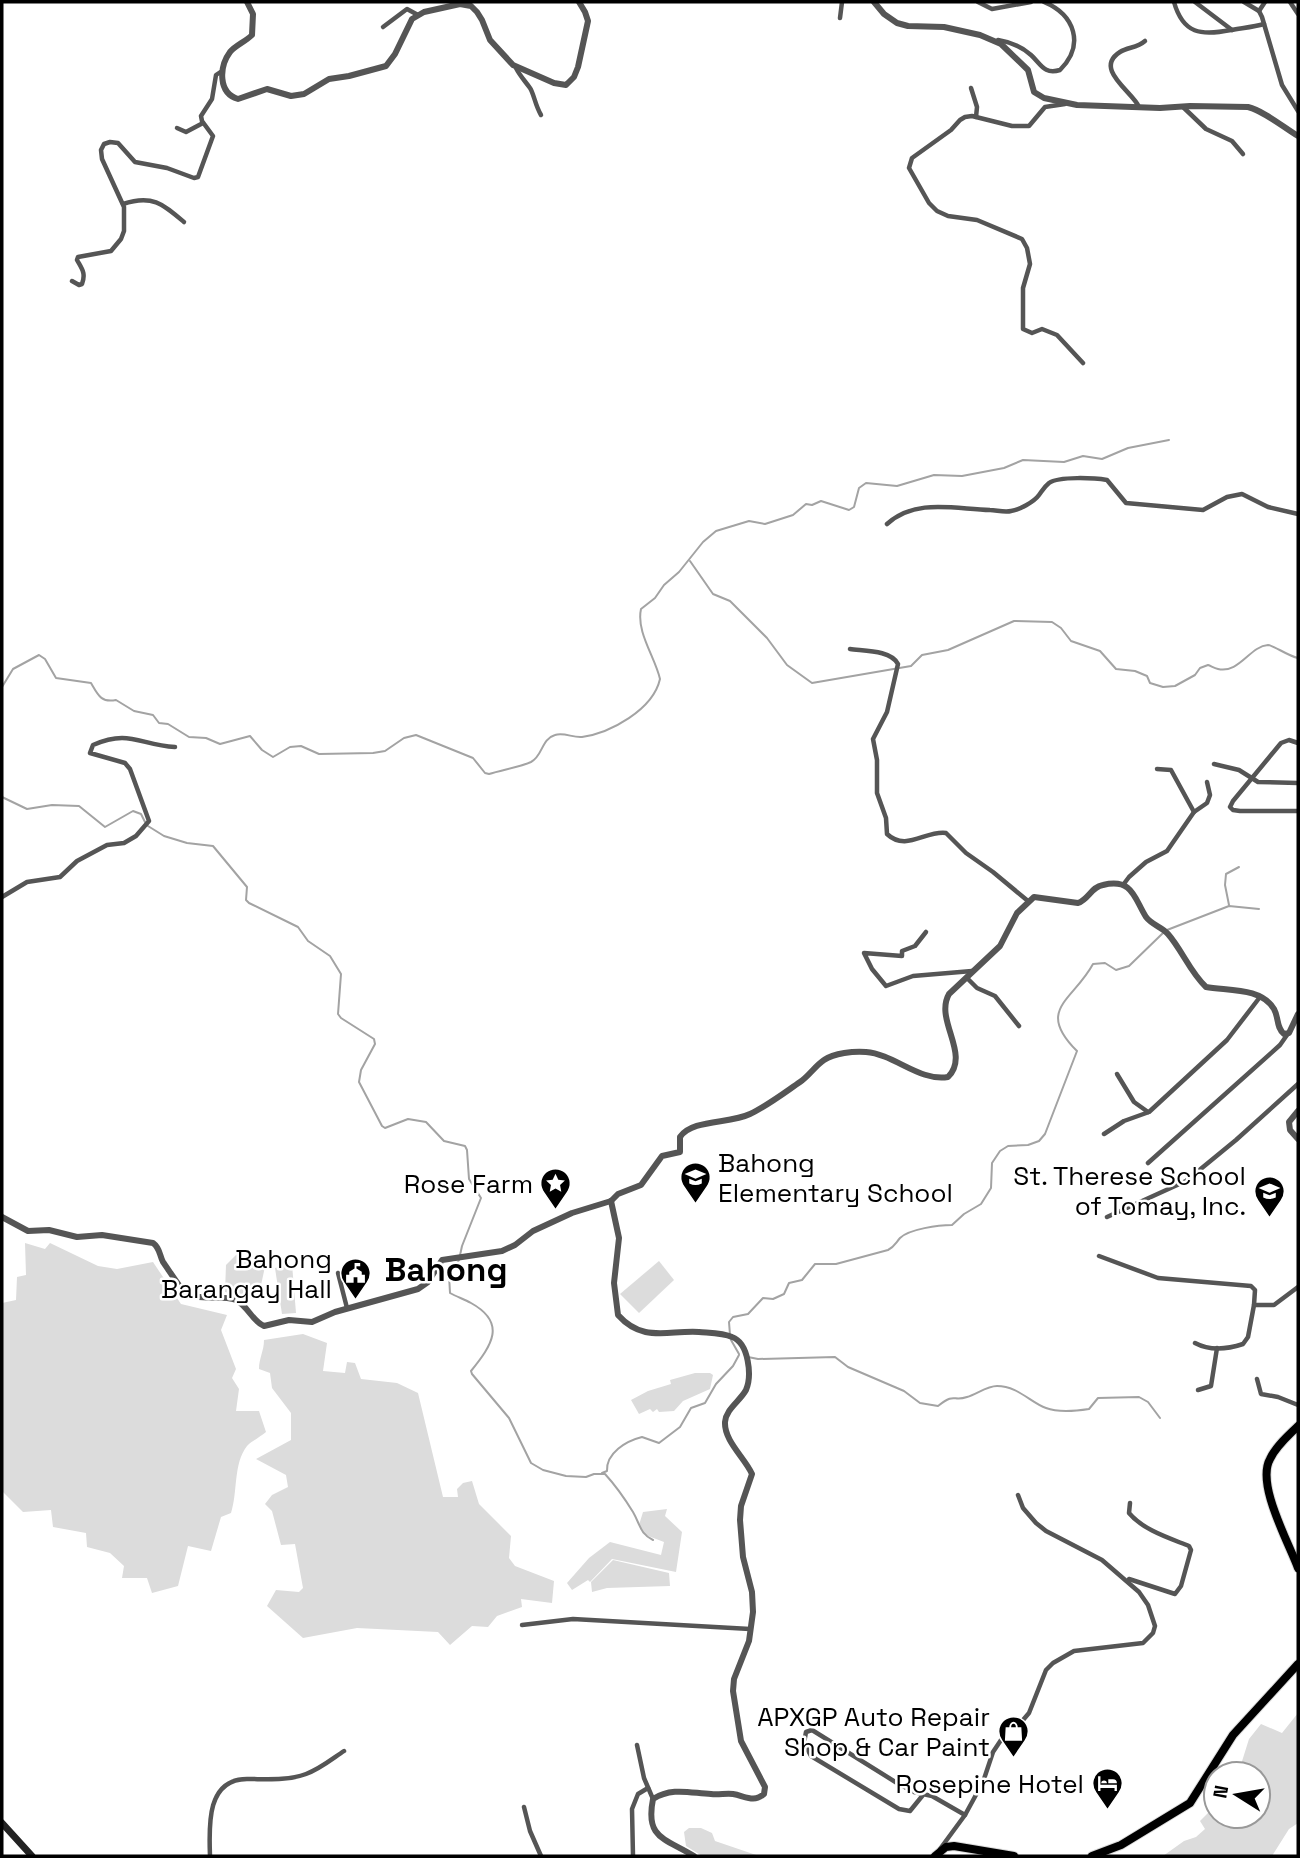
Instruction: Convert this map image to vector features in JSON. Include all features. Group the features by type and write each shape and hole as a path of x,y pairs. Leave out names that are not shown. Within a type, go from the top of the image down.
{"highway":[{"path":"1298,1426 1269,1459 1265,1476 1269,1496 1298,1568"},
{"path":"1094,1856 1121,1845 1190,1802 1233,1735 1298,1664"},
{"path":"937,1854 946,1847 954,1846 1014,1856"}],"main road":[{"path":"2,1823 32,1856"}],"street":[{"path":"247,2 253,14 251,35 231,51 223,71 224,88 228,95 238,99 267,89 291,96 304,94 329,79 356,75 386,66 395,54 409,24 418,15 455,5 471,6 482,20 497,50 516,66 561,86 570,82 578,67 588,21 579,2"},
{"path":"841,18 842,2"},
{"path":"874,2 884,14 897,23 908,26 939,26 1010,43 1027,52 1045,70 1060,70 1073,52 1073,31 1063,13 1044,2"},
{"path":"978,2 992,9 1031,2"},
{"path":"1174,2 1183,23 1199,33 1209,34 1264,24"},
{"path":"1195,2 1232,30"},
{"path":"1244,2 1259,11 1282,85 1298,111"},
{"path":"1259,11 1265,2"},
{"path":"1290,2 1298,14"},
{"path":"383,27 407,9 418,15"},
{"path":"995,40 1006,47 1028,70 1034,92 1044,98 1068,104"},
{"path":"1139,107 1132,94 1116,82 1112,72 1116,55 1145,41"},
{"path":"516,66 523,81 532,91 533,103 541,115"},
{"path":"72,281 82,285 84,278 78,257 115,248 124,231 123,204 102,159 104,144 118,143 130,159 196,178 212,139 212,133 201,116 212,99 216,75 223,71"},
{"path":"971,88 977,107 976,117"},
{"path":"1083,363 1061,339 1047,329 1032,333 1023,329 1023,288 1030,264 1022,239 977,220 948,216 937,211 929,203 910,170 912,158 965,117 1012,126 1029,126 1045,107 1068,104 1254,108 1298,136"},
{"path":"1183,106 1206,129 1233,141 1243,154"},
{"path":"177,128 186,132 204,123"},
{"path":"123,204 155,201 184,222"},
{"path":"887,524 902,512 925,507 953,506 970,510 1010,512 1036,499 1041,490 1053,481 1067,479 1107,480 1119,498 1126,503 1203,510 1227,496 1242,494 1268,507 1298,514"},
{"path":"850,649 887,655 893,657 898,664 887,712 873,739 877,760 877,793 886,818 887,834 895,840 909,841 937,832 946,833 966,853 1028,901"},
{"path":"2,897 27,882 60,877 77,862 107,845 124,843 136,836 149,821 131,769 125,764 90,753 93,745 107,738 130,737 156,746 175,747"},
{"path":"1298,743 1289,740 1282,743 1231,805 1233,810 1298,811"},
{"path":"1214,764 1239,770 1251,779 1263,783 1298,783"},
{"path":"1157,769 1171,770 1194,813"},
{"path":"1123,885 1146,862 1167,850 1194,813 1204,806 1209,799 1207,782"},
{"path":"2,1217 28,1231 49,1230 77,1237 102,1235 153,1242 184,1292 236,1301 264,1326 289,1320 312,1322 418,1289 428,1282 442,1260 502,1251 533,1231 572,1213 611,1201 618,1194 641,1185 662,1156 680,1152 680,1137 687,1129 735,1120 753,1113 800,1082 826,1058 867,1052 882,1055 928,1075 948,1077 954,1069 955,1059 953,1039 945,1020 945,1000 1000,946 1010,925 1028,901 1039,897 1078,903 1084,901 1097,887 1115,883 1134,893 1146,916 1164,931 1206,987 1232,989 1260,997 1275,1010 1279,1029 1287,1035"},
{"path":"926,932 915,946 902,951 902,956 864,953 872,970 886,986 913,976 976,970"},
{"path":"967,978 977,988 995,996 1019,1026"},
{"path":"1104,1134 1124,1121 1149,1112 1227,1040 1260,997"},
{"path":"1147,1163 1280,1045 1298,1014"},
{"path":"1117,1074 1135,1102 1149,1112"},
{"path":"1107,1217 1185,1181 1236,1140 1298,1084"},
{"path":"1298,1111 1289,1122 1290,1130 1298,1139"},
{"path":"611,1201 619,1238 614,1283 618,1315 632,1326 654,1334 694,1332 728,1336 744,1350 749,1372 745,1391 727,1414 725,1421 737,1452 752,1475 741,1506 740,1520 743,1557 753,1602 745,1655 734,1679 734,1705 741,1741 763,1780 764,1794 754,1799 680,1790 653,1799"},
{"path":"1099,1256 1157,1278 1251,1286 1255,1290 1246,1341 1240,1345 1217,1348 1206,1348 1195,1343"},
{"path":"338,1273 348,1309"},
{"path":"1254,1305 1275,1305 1298,1287"},
{"path":"1198,1390 1211,1386 1217,1348"},
{"path":"1257,1379 1261,1394 1298,1405"},
{"path":"937,1854 965,1815 983,1782 993,1752 1001,1740 1012,1733 1029,1713 1041,1677 1053,1663 1074,1651 1143,1643 1149,1639 1155,1626 1154,1617 1139,1592 1125,1578 1102,1560 1046,1531 1029,1517 1018,1495"},
{"path":"1125,1578 1166,1592 1178,1592 1191,1550 1189,1546 1135,1520 1129,1513 1130,1503"},
{"path":"1136,1582 1139,1592"},
{"path":"522,1625 573,1619 750,1629"},
{"path":"923,1795 910,1811 899,1809 811,1756 804,1743 806,1731 818,1733 897,1783 923,1795 932,1796 965,1815"},
{"path":"637,1745 641,1768 653,1799 650,1821 653,1830 694,1856"},
{"path":"210,1856 213,1803 218,1792 227,1783 307,1774 344,1751"},
{"path":"633,1856 632,1809 638,1794 648,1788"},
{"path":"524,1807 541,1856"}],"shaded area":[{"path":"25,1243 45,1249 50,1243 98,1266 117,1269 153,1262 181,1304 227,1315 221,1330 236,1369 232,1378 239,1389 236,1411 259,1411 266,1432 249,1444 243,1453 231,1513 221,1517 211,1551 188,1546 178,1586 152,1593 147,1578 122,1578 124,1566 110,1553 87,1547 86,1533 53,1527 51,1510 23,1512 2,1491 2,1303 16,1300 17,1277 26,1275"},
{"path":"237,1254 266,1262 258,1299 225,1292 226,1265"},
{"path":"659,1261 674,1280 639,1313 620,1294"},
{"path":"292,1264 296,1313 282,1314 275,1268"},
{"path":"303,1334 327,1343 323,1371 345,1373 347,1362 355,1363 361,1379 397,1383 418,1393 443,1497 458,1497 457,1489 463,1483 472,1481 479,1504 511,1536 509,1558 515,1566 554,1581 552,1603 521,1599 522,1607 497,1616 488,1627 472,1626 450,1645 438,1632 357,1628 303,1638 267,1606 276,1590 299,1592 303,1588 295,1544 281,1545 272,1511 265,1504 272,1495 288,1487 286,1475 256,1459 291,1440 291,1413 272,1388 270,1373 259,1369 259,1365 264,1340"},
{"path":"695,1373 713,1375 710,1389 683,1401 674,1411 659,1412 657,1409 653,1412 650,1409 639,1414 631,1400 671,1384 670,1380"},
{"path":"667,1509 665,1516 682,1532 676,1572 612,1559 590,1582 588,1580 572,1590 567,1583 589,1558 610,1542 661,1555 664,1542 643,1534 639,1525 643,1512"},
{"path":"613,1560 669,1573 670,1586 607,1588 592,1592 591,1582"},
{"path":"1298,1713 1298,1823 1289,1829 1272,1856 1163,1856 1204,1830 1272,1830 1272,1760 1242,1760 1249,1739 1261,1724 1282,1733"},
{"path":"689,1828 701,1828 712,1833 715,1841 759,1856 702,1856 686,1846 684,1832"}],"waterway":[{"path":"2,687 13,669 39,655 45,659 56,678 91,683 103,699 116,700 134,711 153,715 159,723 168,724 189,737 206,738 220,744 250,736 262,750 273,757 290,747 301,746 319,754 373,753 385,751 404,738 416,735 473,758 485,773 489,774 531,762 538,756 547,740 555,735 582,737 605,731 629,718 649,701 660,679 643,635 641,609 655,598 703,542 716,531 749,521 765,524 793,515 806,504 812,505 821,501 849,510 854,507 859,488 866,483 897,486 934,475 962,476 1004,468 1023,460 1064,462 1083,456 1102,459 1128,448 1169,440"},
{"path":"690,561 713,594 730,601 767,638 787,665 812,683 911,666 922,655 948,650 1014,621 1052,622 1061,628 1071,641 1100,651 1116,669 1135,671 1147,676 1150,683 1163,687 1175,686 1208,665 1218,669 1232,667 1268,645 1298,658"},
{"path":"2,797 27,809 52,805 79,806 105,827 133,811 141,814 145,822"},
{"path":"148,826 164,836 187,843 213,846 247,887 246,900 249,903 298,927 308,941 330,956 341,974 338,1014 374,1039 375,1044 361,1070 359,1082 382,1126 385,1128 408,1119 426,1122 444,1141 465,1146 469,1179 481,1198 459,1260 449,1275 450,1293 482,1311 492,1326 490,1343 471,1371 472,1374 509,1418 531,1463 543,1470 566,1476 605,1474 627,1502 643,1532 653,1540"},
{"path":"1229,905 1226,874 1239,867"},
{"path":"1167,930 1229,906 1259,909"},
{"path":"730,1335 729,1322 733,1317 748,1314 763,1298 773,1299 784,1294 789,1283 802,1280 815,1264 836,1264 888,1250 910,1232 952,1225 981,1204 991,1188 992,1163 1000,1151 1008,1146 1028,1145 1039,1141 1045,1134 1077,1051 1059,1025 1058,1015 1068,997 1093,964 1105,963 1116,970 1129,966 1163,933"},
{"path":"731,1340 739,1354"},
{"path":"602,1473 607,1471 613,1453 630,1441 642,1437 659,1443 680,1427 691,1408 705,1403 739,1355"},
{"path":"748,1357 835,1357 848,1367 904,1391 920,1403 938,1406 951,1398 967,1397 997,1386 1018,1392 1040,1406 1062,1411 1089,1409 1098,1398 1139,1397 1148,1402 1160,1418"}],"place":[{"name":"Bahong Elementary School","path":"695,1205"},
{"name":"Rose Farm","path":"556,1211"},
{"name":"St. Therese School of Tomay, Inc.","path":"1269,1218"},
{"name":"Bahong Barangay Hall","path":"355,1301"},
{"name":"APXGP Auto Repair Shop & Car Paint","path":"1013,1759"},
{"name":"Rosepine Hotel","path":"1107,1811"}],"district":[{"name":"Bahong","path":"446,1270"}]}
